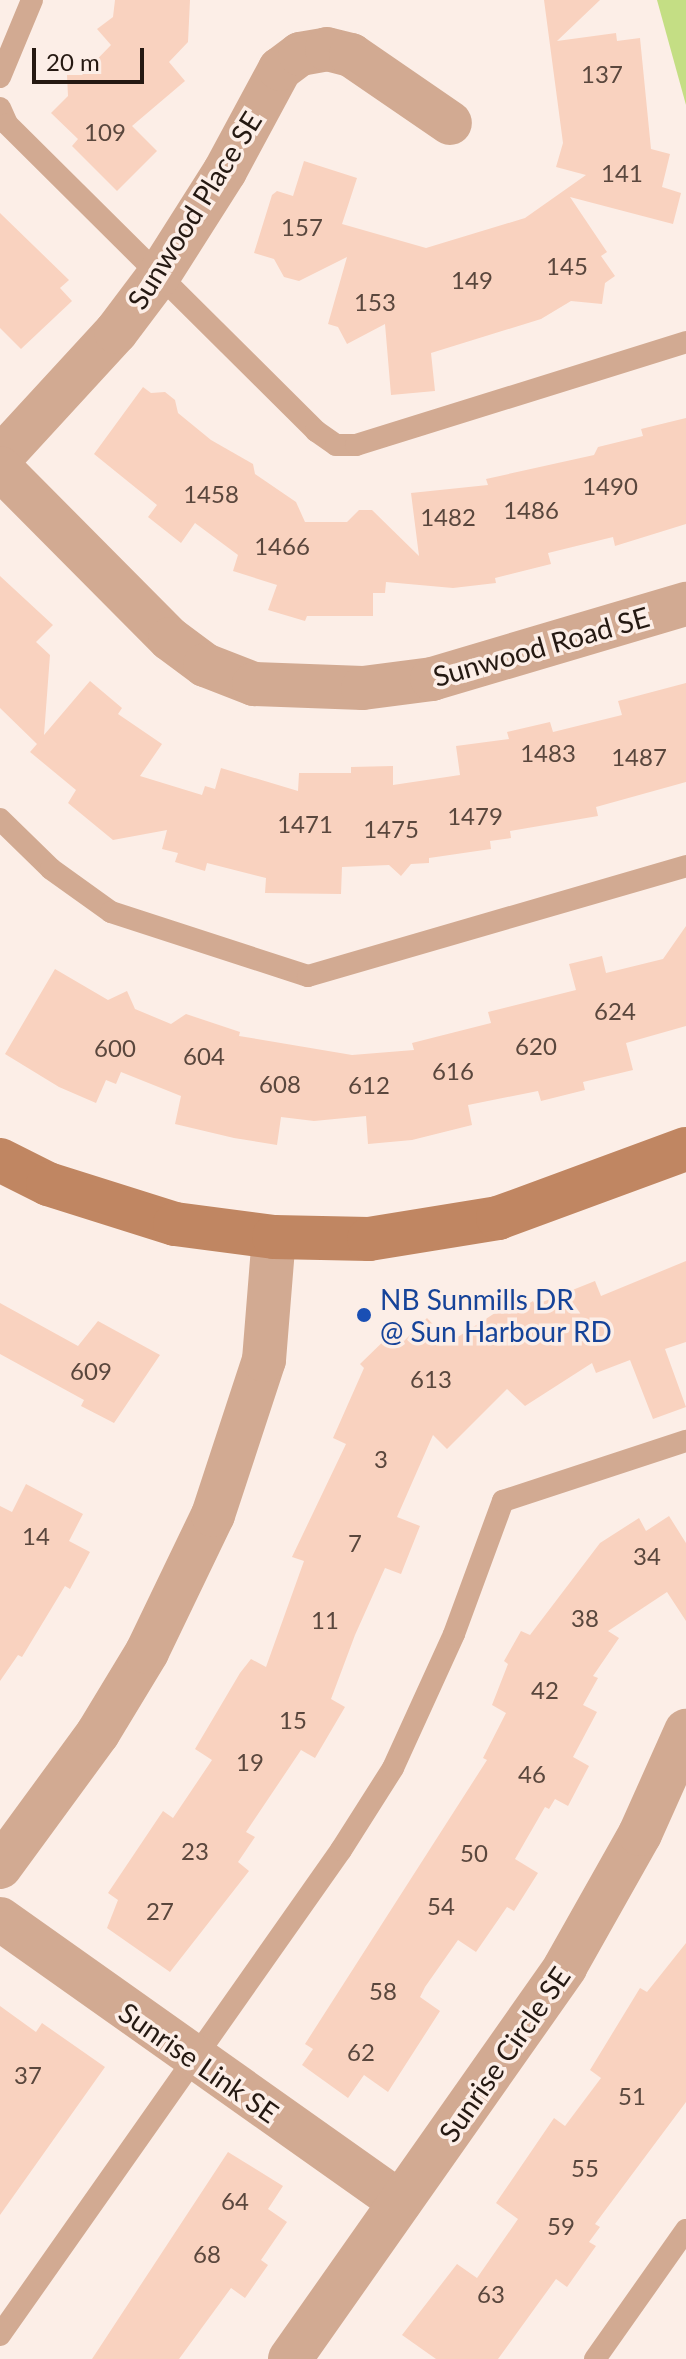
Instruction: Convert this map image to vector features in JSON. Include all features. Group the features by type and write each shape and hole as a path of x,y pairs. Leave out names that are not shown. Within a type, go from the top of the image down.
{"street":[{"name":"Sunwood Place SE","path":"0,458 98,354 159,275 225,171 280,69 300,54 327,49 351,55 450,123"},
{"name":"Sunwood Road SE","path":"0,468 170,639 205,665 254,684 363,688 432,679 686,604"},
{"path":"0,1160 48,1184 175,1224 274,1237 369,1239 454,1228 498,1218 686,1149"},
{"path":"0,1867 131,1679 213,1515 264,1360 274,1237"},
{"name":"Sunrise Circle SE","path":"290,2359 565,1967 640,1834 686,1731"},
{"name":"Sunrise Link SE","path":"0,1919 195,2060 400,2202"}],"lane":[{"path":"0,77 32,0"},
{"path":"0,108 7,124 316,431 336,445 356,445 686,342"},
{"path":"0,819 51,869 111,912 308,976 686,866"},
{"path":"0,2335 195,2060 393,1768 454,1634 503,1501 686,1441"},
{"path":"595,2359 686,2230"}],"green space":[{"path":"657,0 686,0 686,105"}],"building":[{"path":"115,0 190,0 188,42 169,62 185,81 132,126 157,151 117,191 72,146 78,139 51,113 68,96 67,75 82,75 111,45 97,29 113,17"},
{"path":"544,0 600,0 557,41 616,33 617,41 640,38 651,149 670,154 662,187 681,193 673,224 570,197 607,252 601,256 615,276 605,283 602,304 571,301 541,319 431,353 435,391 391,395 385,324 347,344 338,327 328,324 347,257 299,281 284,277 274,259 254,253 272,195 277,191 293,196 304,161 357,178 342,224 426,248 525,218 586,175 556,167 563,143"},
{"path":"0,213 69,280 60,288 72,301 21,349 0,328"},
{"path":"143,387 151,393 165,392 175,400 178,413 211,440 253,464 255,474 296,502 305,522 347,522 359,510 372,510 419,556 411,493 488,485 486,479 594,455 598,447 643,436 641,429 686,418 686,524 615,546 613,537 548,553 551,564 495,578 496,583 453,588 386,582 385,593 373,593 373,616 307,616 305,621 268,610 277,585 233,571 238,555 195,523 181,543 148,517 157,505 94,454"},
{"path":"0,576 53,625 36,642 50,655 44,735 90,681 122,708 118,714 162,744 140,776 202,795 205,786 215,789 221,768 298,791 299,773 351,773 351,767 393,766 393,785 460,775 456,746 509,739 507,732 550,722 553,732 622,715 618,701 686,683 686,782 596,807 598,816 510,831 511,838 490,841 491,849 429,858 429,863 411,864 401,876 389,865 342,867 341,894 265,893 266,878 207,863 205,871 175,862 178,853 162,849 167,830 113,840 68,803 76,790 30,752 37,744 0,708"},
{"path":"686,926 686,1026 626,1043 633,1070 583,1082 585,1090 541,1101 538,1091 468,1105 472,1125 412,1140 368,1144 366,1116 314,1121 281,1117 277,1145 234,1138 175,1124 181,1096 121,1072 116,1084 106,1080 96,1103 59,1087 5,1054 55,969 108,1000 127,991 135,1009 171,1024 186,1014 240,1032 239,1036 352,1055 414,1050 412,1043 491,1023 488,1012 576,990 569,964 602,956 606,973 663,959"},
{"path":"686,1261 686,1342 665,1349 686,1407 653,1419 630,1360 596,1373 592,1363 525,1406 507,1389 447,1449 433,1435 397,1517 420,1526 401,1574 385,1568 331,1699 345,1707 315,1758 301,1750 246,1832 255,1837 238,1862 249,1871 170,1972 107,1928 118,1900 108,1893 163,1811 173,1818 212,1760 195,1749 240,1673 251,1659 266,1667 304,1561 292,1557 346,1444 333,1438 364,1368 360,1364 394,1331 404,1341 427,1318 450,1342 509,1304 515,1312 533,1301 535,1305 595,1281 601,1296"},
{"path":"0,1303 78,1346 98,1321 160,1355 114,1423 81,1406 84,1400 0,1354"},
{"path":"26,1484 83,1514 69,1541 90,1552 70,1589 65,1586 22,1657 18,1655 0,1681 0,1506 12,1512"},
{"path":"669,1516 686,1543 686,1621 667,1592 608,1631 619,1638 593,1676 598,1678 583,1705 597,1712 573,1757 589,1766 568,1806 555,1799 549,1809 545,1807 515,1859 538,1873 514,1911 507,1907 476,1952 458,1940 425,1987 420,1997 440,2011 388,2092 364,2075 348,2098 302,2065 313,2049 305,2044 487,1760 483,1758 506,1713 492,1705 508,1664 504,1661 521,1631 530,1635 600,1543 639,1518 646,1531"},
{"path":"686,1943 686,2102 595,2224 600,2227 589,2242 596,2246 567,2287 556,2279 498,2359 436,2359 402,2335 457,2264 477,2278 518,2219 496,2203 554,2118 565,2126 601,2078 590,2070 640,1988 647,1992"},
{"path":"0,2006 36,2032 42,2023 105,2067 0,2215"},
{"path":"228,2152 283,2186 268,2209 287,2222 261,2260 268,2265 245,2298 231,2288 179,2359 92,2359"}],"place":[{"name":"NB Sunmills DR @ Sun Harbour RD","path":"364,1315"}]}
